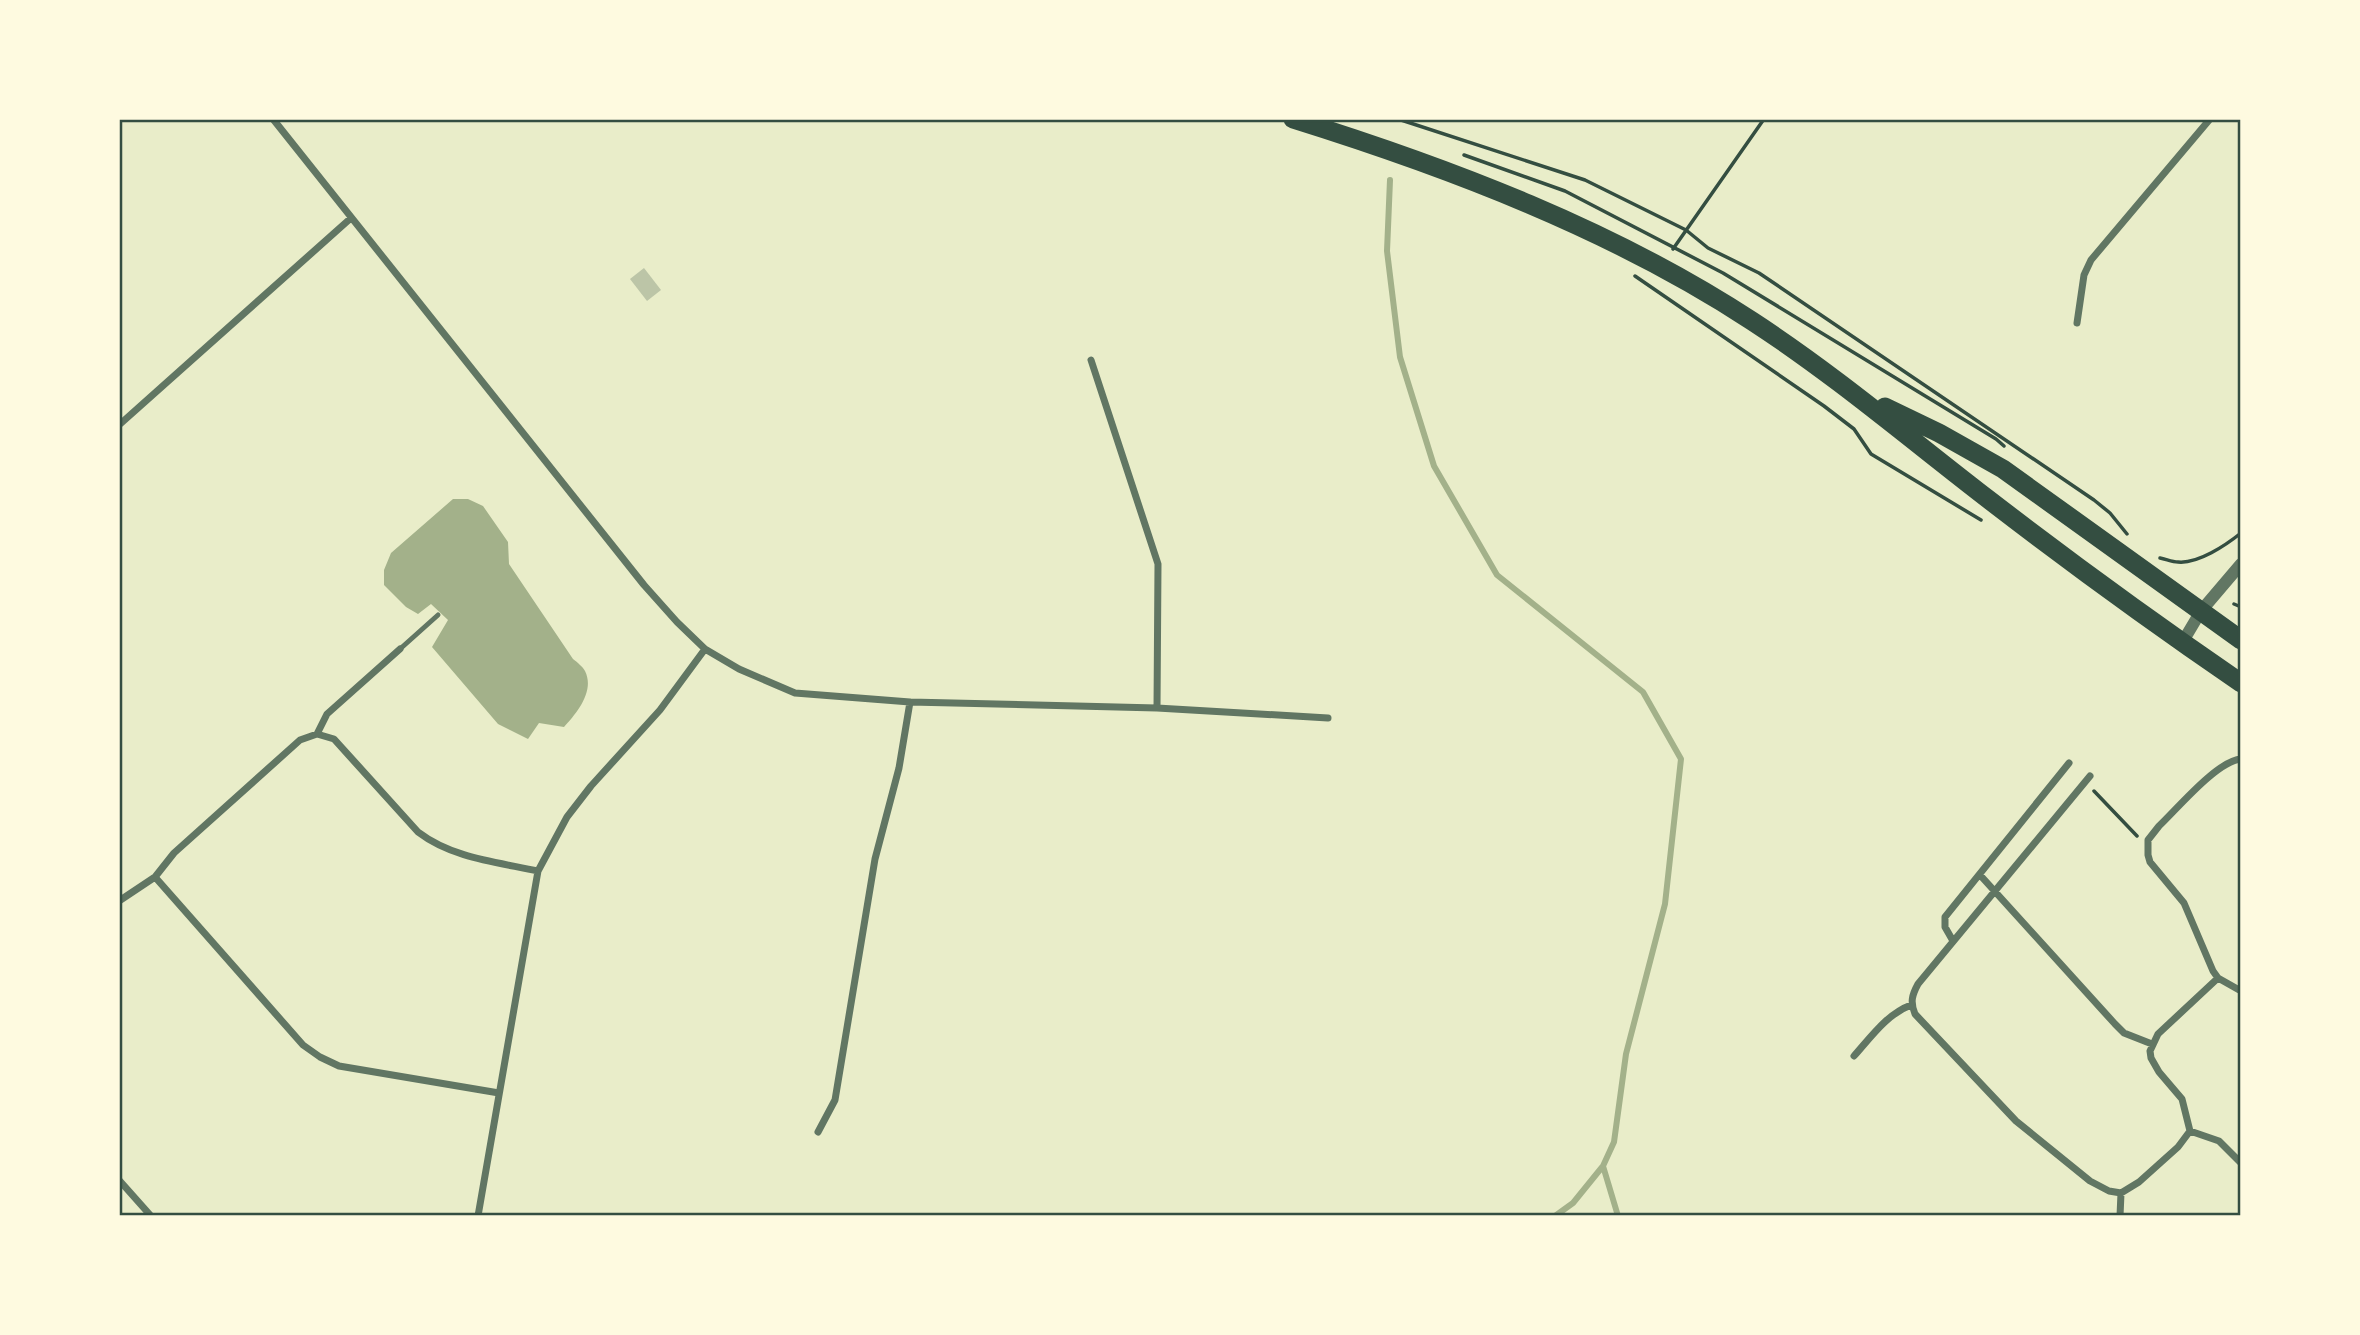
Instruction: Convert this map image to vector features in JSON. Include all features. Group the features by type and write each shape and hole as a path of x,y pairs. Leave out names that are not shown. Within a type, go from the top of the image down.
{"highway":[{"path":"1293,119 1444,169 1532,205 1660,268 1750,320 1853,391 1988,499 2182,643 2241,683"},
{"path":"1853,391 1939,433 2003,469 2241,639"}],"street":[{"path":"273,119 644,585 705,649 739,669 795,693 910,702 1157,708 1328,718"},
{"path":"2077,323 2084,275 2091,260 2210,119"},
{"path":"119,425 351,218"},
{"path":"1091,360 1158,564 1157,708"},
{"path":"2182,643 2201,611 2241,564"},
{"path":"317,734 327,714 400,649"},
{"path":"478,1216 538,871 567,817 591,786 660,710 705,649"},
{"path":"818,1132 835,1100 875,859 899,768 910,702"},
{"path":"119,901 155,877 174,853 300,740 317,734 334,739 418,832 434,844 452,852 538,871"},
{"path":"2241,759 2228,762 2214,774 2152,833 2148,841 2150,862 2184,903 2218,978 2241,991"},
{"path":"1953,941 1945,927 1945,917 2069,763"},
{"path":"2088,779 1918,984 1912,995 1911,1006 1924,1026 1960,1059 2016,1121 2091,1181 2109,1191 2121,1193 2139,1182 2178,1147 2190,1131"},
{"path":"1980,875 2124,1033 2152,1044"},
{"path":"155,877 303,1045 320,1057 339,1066 499,1093"},
{"path":"2190,1131 2182,1099 2151,1058 2152,1044 2158,1034 2218,978"},
{"path":"1854,1056 1891,1016 1911,1006"},
{"path":"2190,1131 2219,1141 2241,1163"},
{"path":"119,1180 151,1216"},
{"path":"2120,1216 2121,1193"}],"lane":[{"path":"400,649 438,615"}],"path":[{"path":"1398,119 1585,180 1686,230 1708,248 1759,273 2094,500 2119,523 2131,539"},
{"path":"1645,285 1660,268 1764,119"},
{"path":"1635,276 1824,406 1854,429 1871,454 1983,521"},
{"path":"2154,555 2179,563 2222,548 2241,533"},
{"path":"2235,604 2241,607"},
{"path":"2088,779 2133,835 2148,841"}],"shaded area":[{"path":"453,499 468,499 483,506 508,542 509,564 573,659 585,671 588,679 586,694 564,727 539,723 528,739 498,724 432,647 448,620 431,604 418,614 406,607 384,585 384,570 391,553"}],"building":[{"path":"644,268 661,290 647,301 630,279"}],"waterway":[{"path":"1390,180 1387,251 1400,357 1434,466 1497,575 1643,692 1681,759 1665,904 1626,1054 1614,1142 1603,1166 1573,1203 1555,1216"},
{"path":"1603,1166 1618,1216"}]}
